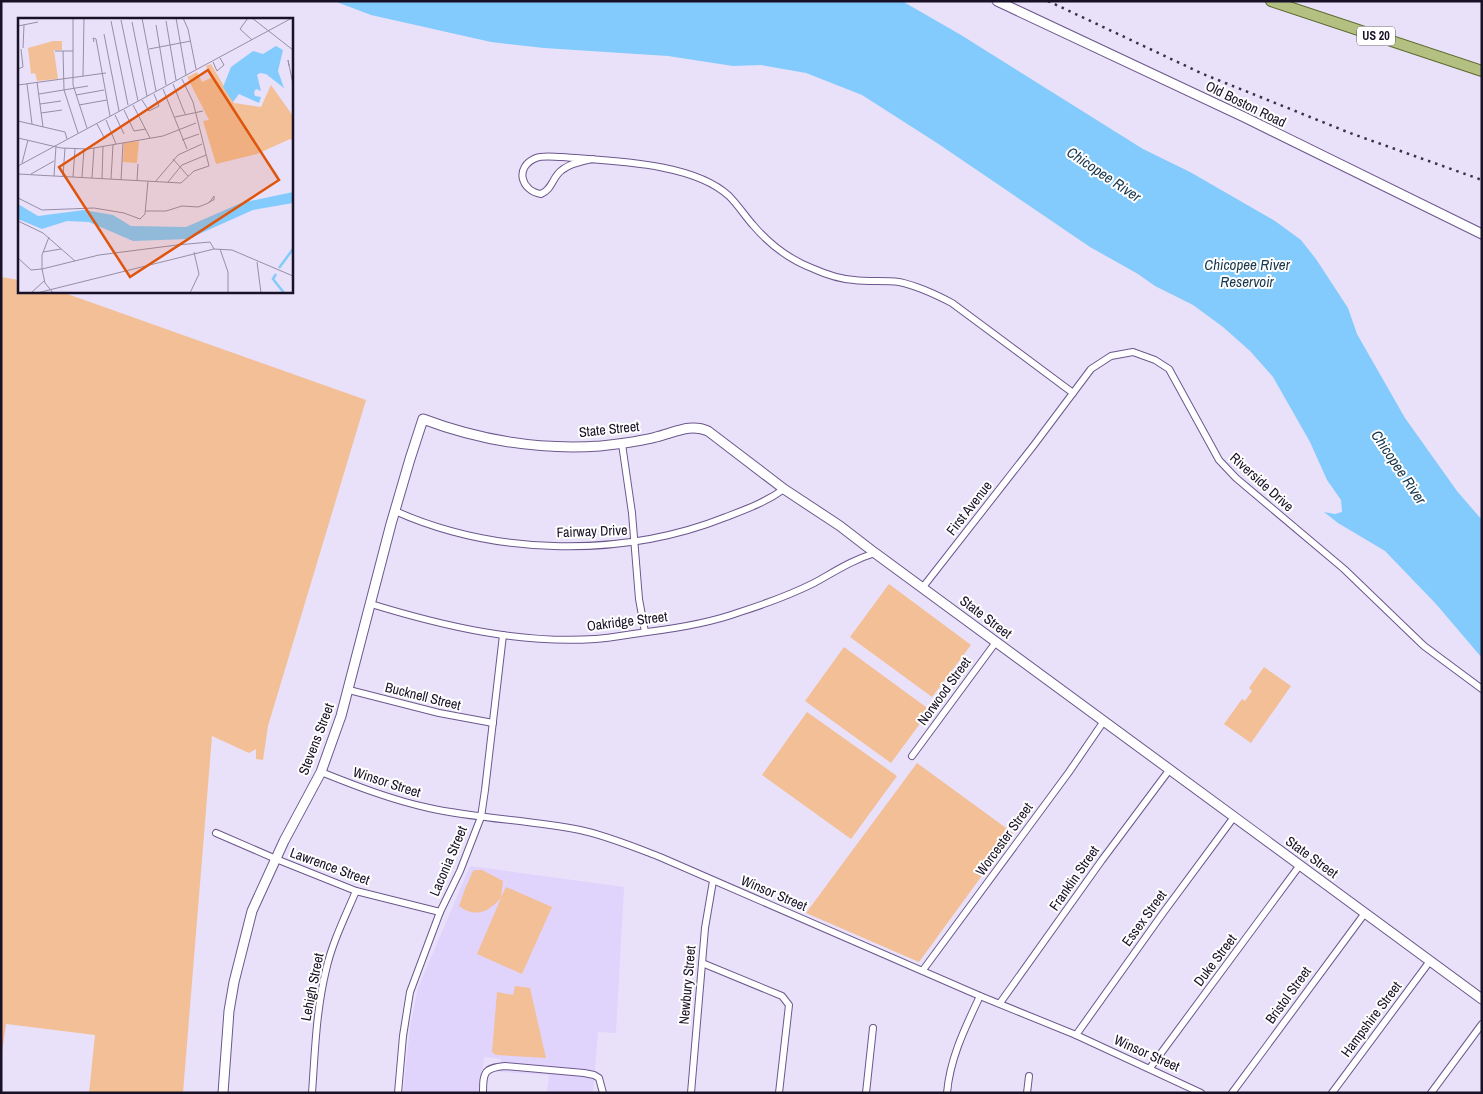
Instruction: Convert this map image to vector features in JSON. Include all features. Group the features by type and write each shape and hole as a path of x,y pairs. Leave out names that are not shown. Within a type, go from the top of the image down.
{"main road":[{"name":"US 20","path":"1271,1 1482,71"}],"street":[{"name":"Old Boston Road","path":"997,1 1244,117 1482,234"},
{"path":"593,159 561,170 550,188 541,194 534,193 524,184 522,173 524,168 536,158 555,157 593,159 652,165 673,170 708,183 727,195 766,239 792,259 814,269 852,280 898,282 934,294 952,303 1073,393"},
{"name":"Riverside Drive","path":"1034,445 1091,369 1110,356 1133,352 1155,360 1169,369 1220,460 1236,478 1344,569 1424,646 1482,689"},
{"name":"State Street","path":"424,419 465,433 515,444 555,447 622,444 656,438 692,428 700,428 718,438 784,489 840,526 1482,999"},
{"name":"Stevens Street","path":"223,1093 229,1011 239,957 252,911 284,841 321,772 349,690 395,511 424,419"},
{"path":"622,444 645,632"},
{"name":"First Avenue","path":"923,587 1034,445"},
{"name":"Fairway Drive","path":"395,511 423,523 491,540 560,545 610,545 676,534 711,523 768,500 784,489"},
{"name":"Oakridge Street","path":"371,604 431,621 503,635 570,640 595,639 681,628 738,613 788,595 858,558 875,553"},
{"name":"Laconia Street","path":"398,1093 403,1036 410,992 440,912 460,871 481,817 503,635"},
{"name":"Norwood Street","path":"912,756 996,642"},
{"name":"Bucknell Street","path":"349,690 439,713 493,723"},
{"name":"Worcester Street","path":"923,970 1104,721"},
{"name":"Franklin Street","path":"1000,1003 1102,860 1170,769"},
{"name":"Winsor Street","path":"321,772 380,795 428,808 538,824 597,835 660,857 980,996 1076,1035 1201,1093"},
{"name":"Essex Street","path":"1076,1035 1234,817"},
{"name":"Lawrence Street","path":"216,833 356,891 440,912"},
{"name":"Duke Street","path":"1150,1068 1300,865"},
{"name":"Newbury Street","path":"691,1093 705,928 713,881"},
{"name":"Lehigh Street","path":"312,1093 316,1036 326,970 333,946 356,891"},
{"name":"Bristol Street","path":"1232,1093 1365,913"},
{"name":"Hampshire Street","path":"1332,1093 1430,961"},
{"path":"702,963 782,996 789,1005 779,1093"},
{"path":"947,1093 950,1068 954,1055 980,996"},
{"path":"1431,1093 1482,1024"},
{"path":"866,1093 873,1028"},
{"path":"483,1093 484,1077 487,1070 493,1067 505,1066 594,1075 599,1078 603,1093"},
{"path":"1027,1093 1029,1076"}],"shaded area":[{"path":"1,277 18,280 18,292 62,292 366,400 268,726 263,760 256,759 256,749 249,753 212,736 183,1093 89,1093 95,1035 6,1024 1,1060"},
{"path":"889,584 971,645 932,697 850,637"},
{"path":"844,647 930,710 891,763 805,701"},
{"path":"1264,667 1291,686 1251,743 1224,724 1242,699 1245,701 1252,691 1249,688"},
{"path":"807,712 897,776 851,839 762,775"},
{"path":"917,763 1013,833 919,962 806,913"},
{"path":"470,866 624,887 616,1033 598,1032 593,1093 547,1093 549,1075 500,1072 501,1059 484,1057 480,1093 403,1093 410,1027 418,988"},
{"path":"475,870 482,870 503,881 501,897 506,887 552,907 522,974 477,954 501,898 492,907 477,913 465,910 459,906"},
{"path":"515,986 530,988 546,1058 496,1055 492,1052 497,992 513,995"}],"water":[{"name":"Chicopee River Reservoir","path":"334,1 902,1 961,35 1143,149 1190,172 1275,221 1301,240 1316,259 1348,308 1357,334 1405,418 1457,491 1482,520 1482,658 1436,604 1385,551 1338,523 1324,512 1335,514 1342,512 1341,500 1327,480 1310,442 1273,377 1250,351 1223,327 1193,305 1155,286 1138,274 1090,247 937,143 862,95 806,73 761,65 733,66 668,56 544,48 491,42 371,15"}],"railway":[{"path":"1048,1 1203,74 1350,133 1482,180"}],"water label":[{"name":"Chicopee River","path":"1104,174"},
{"name":"Chicopee River","path":"1399,467"}]}
